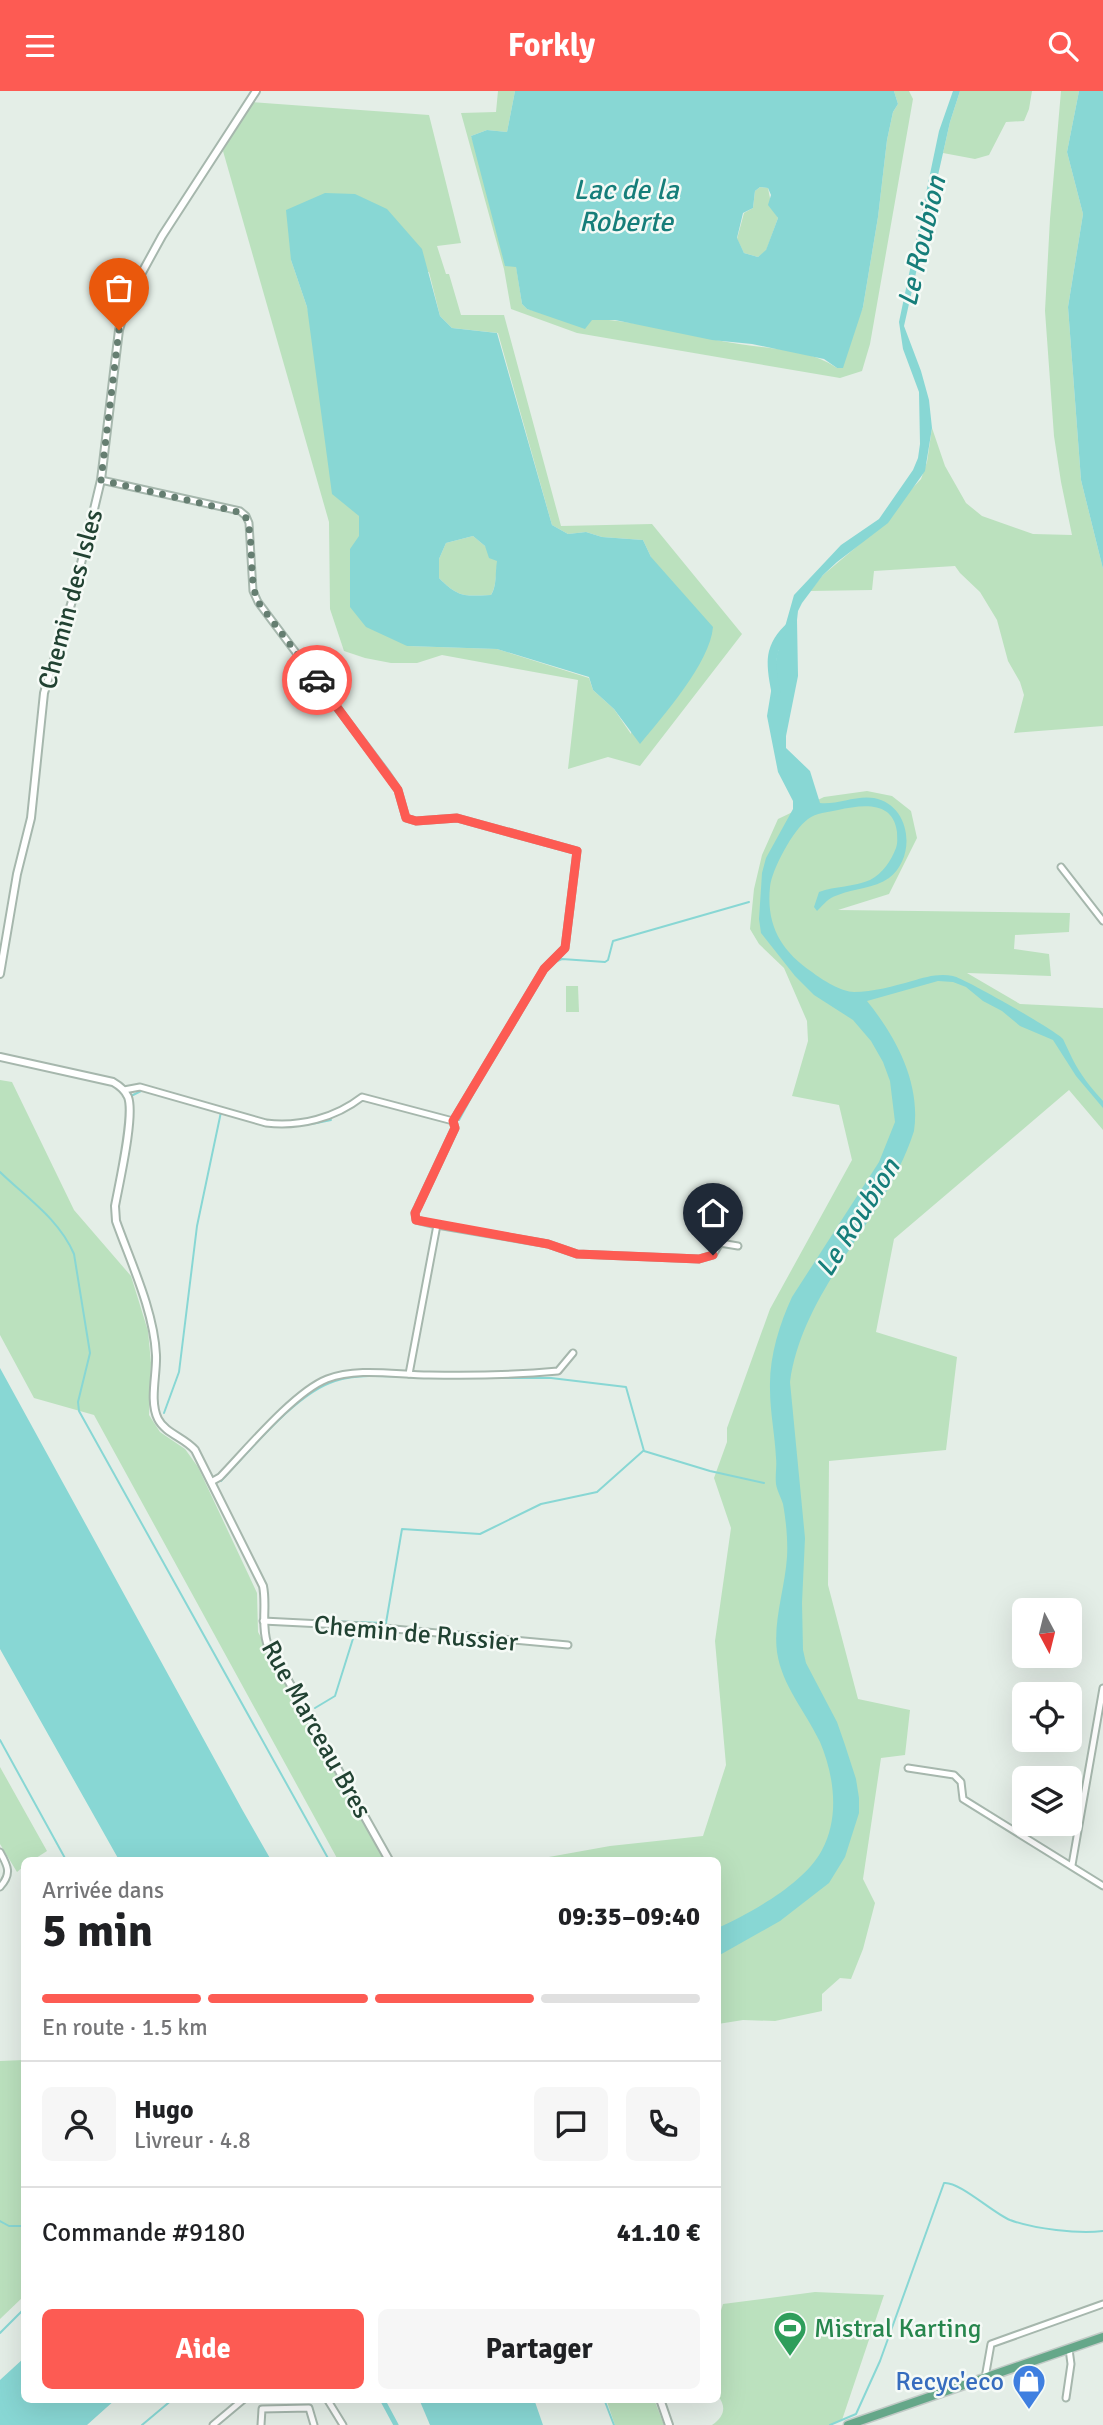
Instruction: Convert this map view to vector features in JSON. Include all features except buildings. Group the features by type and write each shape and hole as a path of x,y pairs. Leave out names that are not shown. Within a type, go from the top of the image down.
{"main road":[{"path":"852,2424 1103,2337"}],"street":[{"name":"Chemin des Isles","path":"0,974 17,874 31,818 44,693 72,600 101,480 119,330 128,298 162,236 256,91"},
{"path":"101,480 240,511 246,516 249,523 253,591 258,602 398,790 406,818 416,821 457,818 577,851 565,948 544,969 454,1122 415,1213 416,1220 548,1244 577,1254 699,1259 713,1255 720,1243 738,1246"},
{"path":"1061,867 1103,921"},
{"path":"0,1057 113,1082 124,1090 141,1087 266,1123 282,1125 324,1118 362,1097 454,1122"},
{"name":"Rue Marceau Bres","path":"124,1090 130,1104 130,1115 115,1206 116,1221 152,1320 156,1360 156,1414 165,1427 195,1450 263,1586 263,1632 267,1643 387,1857"},
{"path":"409,1374 437,1225"},
{"path":"211,1482 220,1477 280,1415 308,1391 328,1379 360,1373 527,1374 558,1371 573,1353"},
{"name":"Chemin de Russier","path":"263,1621 362,1626 568,1645"},
{"path":"1072,1865 1103,1688"},
{"path":"908,1767 954,1775 961,1782 963,1799 1103,1886"},
{"path":"0,1852 8,1874 8,1879 0,1887"},
{"path":"985,2378 990,2344 1103,2304"},
{"path":"1066,2398 1069,2349"},
{"path":"213,2425 239,2403"},
{"path":"329,2403 343,2425"},
{"path":"661,2403 669,2425"},
{"path":"261,2425 262,2409 289,2407 309,2408 314,2425"}],"green space":[{"path":"498,91 515,91 507,132 487,130 471,136 516,266 522,304 527,309 561,316 633,323 790,351 815,357 837,368 863,307 887,140 893,112 898,104 894,91 909,91 913,99 870,344 862,371 840,378 577,333 511,309 504,269 461,113 496,112"},
{"path":"960,91 1032,91 1024,121 1006,122 989,155 975,159 943,153"},
{"path":"1061,91 1079,91 1067,152 1083,214 1068,307 1081,480 1103,569 1103,726 1014,733 1024,695 1020,682 1008,661 997,620 980,592 955,566 874,571 872,590 810,591 823,575 861,543 921,479 927,462 932,428 945,466 966,503 982,516 1033,534 1072,535 1054,436 1045,311"},
{"path":"252,102 429,115 461,243 437,246 446,274 449,274 461,315 504,315 561,526 652,524 742,634 640,766 608,757 568,769 578,680 442,655 417,663 391,663 344,651 330,609 329,522 223,151","holes":["291,260 429,272 440,316 452,328 498,333 552,525 568,534 586,532 602,537 643,540 651,557 631,734 614,709 593,690 589,678 497,649 407,646 359,536 359,516 307,307"]},
{"path":"760,187 768,188 772,208 778,218 766,251 758,257 744,253 737,239 744,213 753,208 755,191"},
{"path":"473,536 498,561 491,595 462,594 439,578 439,559 446,543"},
{"path":"867,791 892,796 911,811 917,838 889,894 838,910 1070,913 1069,932 1015,935 1014,949 1049,954 1051,976 967,973 1020,1004 1103,1008 1103,1130 1069,1090 894,1239 876,1332 957,1357 946,1450 829,1461 828,1585 858,1699 910,1710 905,1755 881,1758 863,1879 875,1903 863,1949 851,1979 840,1978 822,1994 822,2011 775,2021 743,2020 721,2024 721,1857 549,1857 610,1846 703,1836 726,1765 715,1641 731,1528 714,1478 727,1442 727,1428 770,1309 852,1160 839,1105 792,1096 808,1041 807,1021 784,968 759,944 750,929 754,889 762,855 778,819 824,797"},
{"path":"566,986 578,986 579,1012 566,1012"},
{"path":"0,1080 12,1082 74,1210 131,1276 148,1331 151,1363 149,1415 160,1432 185,1449 198,1467 257,1593 258,1632 337,1777 389,1857 336,1857 94,1415 34,1398 0,1335"},
{"path":"0,1767 47,1851 38,1857 21,1857 21,1869 17,1872 0,1844"},
{"path":"21,2060 21,2299 0,2319 0,2061"},
{"name":"Mistral Karting","path":"815,2292 884,2295 842,2420 831,2425 712,2425 722,2415 723,2408 723,2304"},
{"path":"607,2403 656,2403 664,2425 615,2425"}],"water":[{"name":"Lac de la Roberte","path":"515,91 894,91 898,104 893,112 887,140 863,307 843,368 837,368 824,359 615,320 592,320 585,329 527,309 522,304 516,267 505,266 471,136 487,130 507,132","holes":["760,187 768,188 771,195 768,205 778,218 766,250 758,257 744,253 737,238 743,213 753,208 755,191"]},
{"path":"953,91 960,91 950,122 904,326 929,400 932,428 925,471 888,523 823,575 802,603 797,620 798,676 786,736 786,748 810,771 820,803 874,798 896,811 906,833 904,858 898,869 883,882 835,896 817,911 814,907 819,892 864,882 879,874 896,848 897,832 889,814 875,807 857,807 815,815 802,824 779,860 770,887 773,925 784,946 801,964 838,988 854,992 869,991 937,975 953,976 974,986 1063,1039 1079,1070 1103,1101 1103,1108 1076,1076 1053,1040 1020,1026 966,987 953,982 938,981 867,1001 888,1030 910,1078 914,1095 914,1131 885,1194 811,1315 798,1348 790,1382 805,1538 803,1650 806,1663 837,1722 845,1745 856,1779 859,1813 845,1857 829,1883 780,1921 721,1954 721,1926 776,1896 803,1874 822,1850 831,1824 832,1782 825,1755 789,1688 777,1652 778,1616 786,1569 787,1544 783,1504 776,1484 770,1398 771,1365 779,1330 792,1297 879,1162 895,1122 890,1081 871,1041 853,1020 814,995 761,933 759,919 762,873 766,858 793,809 793,801 778,772 767,716 777,655 794,595 841,545 879,519 913,470 918,458 919,392 903,349 899,322 939,131"},
{"path":"1079,91 1103,91 1103,569 1081,480 1068,307 1083,214 1067,152"},
{"path":"325,193 355,194 387,209 422,249 440,316 452,328 497,333 552,525 568,534 586,532 602,537 643,540 651,557 713,627 704,657 695,672 640,744 614,709 593,690 589,677 497,649 407,646 366,627 350,607 350,549 359,536 359,516 332,494 307,307 291,260 286,210","holes":["473,536 485,546 489,558 497,561 491,595 462,594 439,578 439,559 446,543"]},
{"path":"0,1368 269,1857 117,1857 0,1649"},
{"path":"21,2361 21,2403 112,2403 87,2425 0,2425 0,2380"},
{"path":"421,2403 535,2403 543,2425 430,2425"}],"waterway":[{"name":"Le Roubion","path":"776,692 773,656 778,641 791,626"},
{"path":"555,962 562,959 605,962 613,941 749,902"},
{"path":"517,1021 530,997"},
{"path":"499,1049 515,1024"},
{"path":"459,1120 480,1081"},
{"path":"131,1096 143,1090"},
{"path":"164,1413 179,1372 197,1226 221,1112"},
{"path":"233,1116 282,1126 331,1120"},
{"path":"0,1172 51,1220 68,1241 74,1254 90,1353 78,1402 79,1411 327,1857"},
{"path":"221,1481 274,1424 305,1397 320,1388 346,1378 433,1378"},
{"path":"470,1378 551,1378 626,1387 644,1451 710,1471 764,1483"},
{"path":"291,1620 386,1623 402,1529 480,1534 541,1504 597,1492 643,1451"},
{"path":"315,1708 335,1696 356,1629"},
{"path":"0,1740 64,1857"},
{"path":"830,2425 856,2414 880,2361 944,2183 967,2192 1010,2220 1043,2228 1103,2231"},
{"path":"0,2221 9,2226 21,2226"},
{"path":"0,2333 21,2312"},
{"path":"142,2425 168,2403"},
{"path":"384,2403 396,2425"},
{"path":"606,2403 614,2425"}],"way so far":[{"path":"119,330 101,480 243,513 249,523 253,591 258,602 317,680"}],"place":[{"name":"Mistral Karting","path":"790,2358"},
{"name":"Recyc'eco","path":"1029,2411"}],"route":[{"path":"317,680 398,790 406,818 416,821 457,818 577,851 565,948 544,969 453,1121 455,1128 415,1213 416,1220 548,1244 577,1254 699,1259 707,1259 713,1255"}]}
